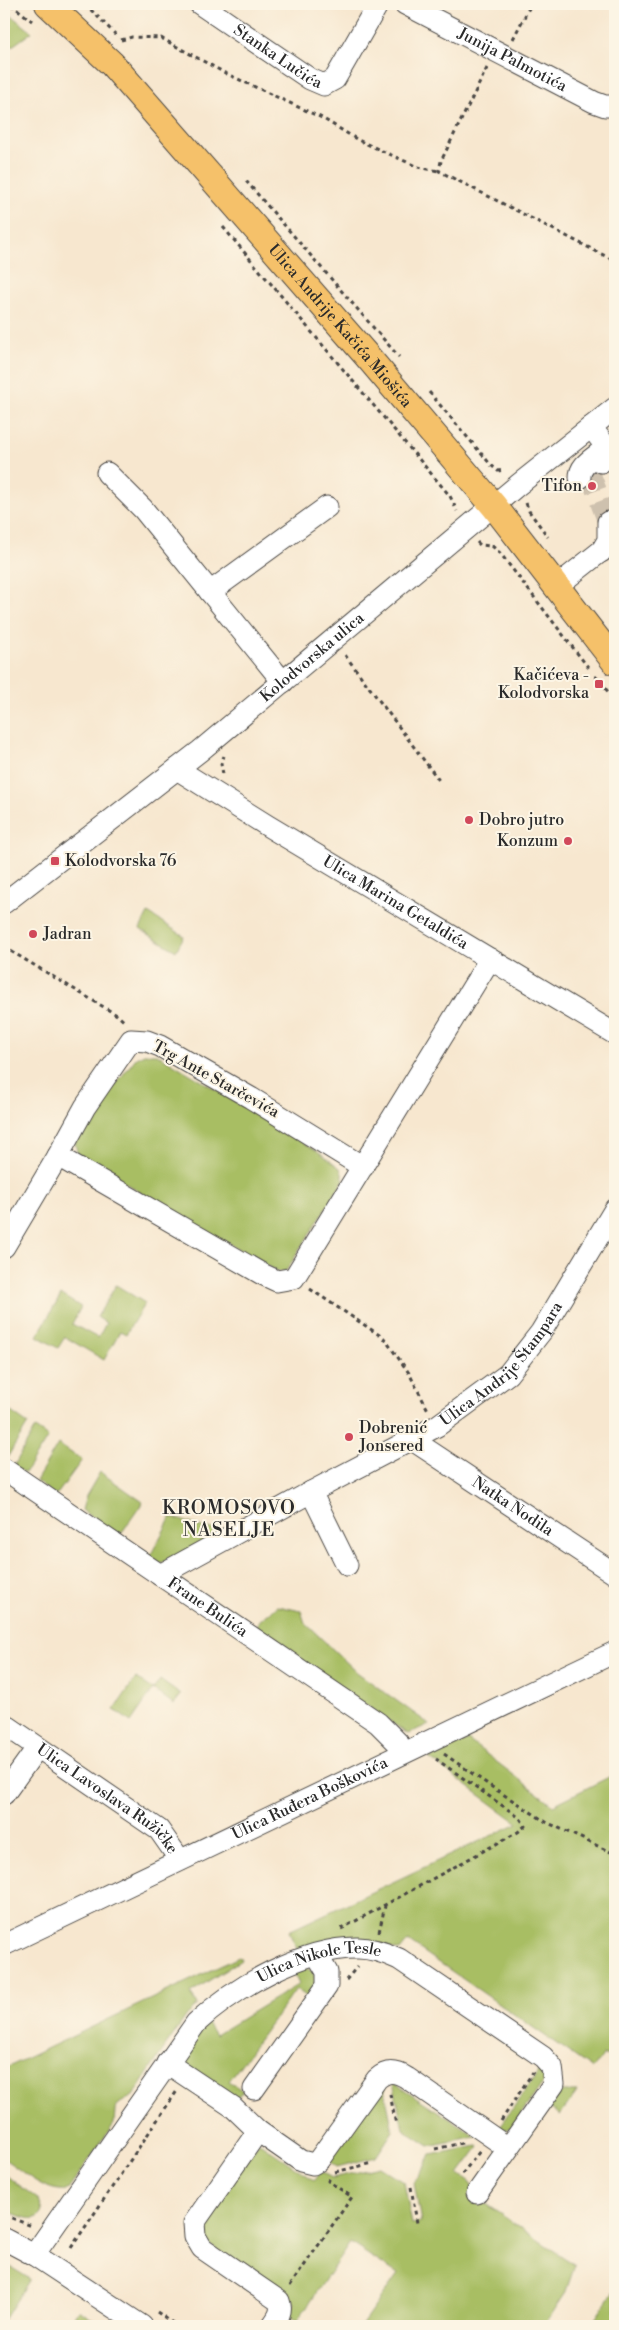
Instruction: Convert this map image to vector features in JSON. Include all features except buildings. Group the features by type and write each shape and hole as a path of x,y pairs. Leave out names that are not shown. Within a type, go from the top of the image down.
{"main road":[{"name":"Ulica Andrije Kačića Miošića","path":"43,15 112,64 348,334 494,506 615,662"}],"street":[{"name":"Stanka Lučića","path":"200,4 310,79 324,85 335,79 378,4"},
{"name":"Junija Palmotića","path":"405,4 594,102 605,106 615,106"},
{"name":"Kolodvorska ulica","path":"4,903 177,769 615,408"},
{"path":"591,427 597,460"},
{"path":"107,473 142,508 283,682"},
{"path":"210,592 327,507"},
{"path":"557,586 606,536"},
{"name":"Ulica Marina Getaldića","path":"177,769 268,826 615,1034"},
{"path":"58,1156 262,1274 277,1280 294,1278 490,959"},
{"name":"Trg Ante Starčevića","path":"4,1247 85,1107 131,1040 147,1041 160,1046 251,1098 363,1167"},
{"name":"Ulica Andrije Štampara","path":"160,1575 310,1492 437,1426 508,1374 541,1332 615,1209"},
{"name":"Natka Nodila","path":"410,1439 615,1574"},
{"name":"Frane Bulića","path":"4,1469 378,1723 398,1743 403,1754"},
{"path":"310,1492 347,1565"},
{"name":"Ulica Ruđera Boškovića","path":"4,1945 403,1754 432,1746 615,1652"},
{"name":"Ulica Lavoslava Ružičke","path":"4,1724 159,1830 171,1844 180,1860"},
{"path":"4,1794 37,1748"},
{"name":"Ulica Nikole Tesle","path":"34,2255 196,2023 220,2002 284,1966 334,1949 360,1948 375,1950 399,1959 549,2062 554,2072 554,2084 477,2193"},
{"path":"254,2089 328,1986 327,1972 317,1954"},
{"path":"167,2062 233,2107 258,2131 301,2161 313,2164 318,2161 377,2079 386,2072 393,2072 407,2078 482,2139 508,2148"},
{"path":"258,2131 194,2223 195,2236 202,2248 279,2301 281,2306 280,2314 272,2326"},
{"path":"4,2239 34,2255 142,2326"}],"path":[{"path":"11,4 43,15"},
{"path":"439,171 442,161 492,59 504,55 531,4"},
{"path":"121,40 132,36 161,38 225,72 322,118 358,140 418,167 439,171 615,261"},
{"path":"218,222 450,496 457,507 457,516"},
{"path":"476,540 480,545"},
{"path":"472,551 480,545 492,546 500,553 615,700"},
{"path":"350,650 344,655 441,782"},
{"path":"225,779 221,764 225,756 232,750"},
{"path":"4,947 117,1015 129,1026 131,1040"},
{"path":"294,1278 384,1338 409,1373 437,1426"},
{"path":"432,1746 546,1822 615,1854"},
{"path":"317,1954 316,1942 510,1837 524,1826 524,1822 520,1818 432,1746"},
{"path":"345,1982 362,1960"},
{"path":"435,2149 482,2139 536,2068"},
{"path":"386,2072 396,2125"},
{"path":"71,2248 187,2076"},
{"path":"462,2174 483,2146 482,2139"},
{"path":"279,2301 352,2197 328,2181 334,2172 373,2163"},
{"path":"411,2187 417,2223"},
{"path":"4,2215 33,2226"}],"green space":[{"path":"4,10 32,32 4,52"},
{"path":"148,913 184,936 176,951 140,929"},
{"path":"144,1054 157,1054 319,1152 340,1168 344,1180 286,1271 278,1272 78,1156 75,1143 81,1129 136,1058"},
{"path":"116,1285 145,1303 126,1334 120,1331 104,1360 65,1337 58,1348 37,1336 61,1295 81,1307 72,1324 98,1338 106,1323 97,1317"},
{"path":"4,1407 28,1424 5,1461 4,1460"},
{"path":"35,1428 48,1437 25,1473 14,1466"},
{"path":"58,1444 82,1460 58,1493 54,1495 36,1481"},
{"path":"100,1472 143,1502 118,1538 82,1510 86,1496"},
{"path":"171,1517 208,1529 220,1529 219,1535 159,1564 149,1558"},
{"path":"278,1606 301,1611 305,1623 358,1673 429,1724 408,1734 266,1637 257,1626 259,1621"},
{"path":"136,1678 153,1690 131,1722 114,1710"},
{"path":"160,1680 181,1695 174,1704 153,1690"},
{"path":"468,1740 553,1805 615,1774 615,2059 603,2055 593,2069 408,1941 400,1951 361,1941 337,1939 312,1945 298,1951 289,1931 518,1823 429,1758"},
{"path":"239,1957 241,1960 190,1993 198,2005 187,2015 133,2096 120,2103 115,2110 114,2124 68,2190 59,2190 42,2185 4,2159 4,2069"},
{"path":"305,1968 312,1971 318,1982 310,1999 296,1989 229,2081 243,2091 235,2102 179,2061 207,2023 215,2035 299,1984 294,1972"},
{"path":"540,2069 545,2080 511,2128 497,2131"},
{"path":"393,2082 476,2136 429,2146 403,2129"},
{"path":"383,2084 393,2131 376,2157 337,2167 329,2161"},
{"path":"561,2092 577,2092 560,2115 548,2107"},
{"path":"258,2142 314,2180 321,2172 332,2178 380,2167 404,2182 412,2224 421,2222 414,2183 431,2155 477,2146 479,2147 459,2174 470,2182 481,2201 575,2265 565,2294 544,2326 361,2326 398,2274 350,2243 297,2321 287,2315 295,2303 208,2244 202,2222"},
{"path":"4,2174 39,2200 43,2210 40,2215 36,2218 26,2218 4,2209"},
{"path":"4,2263 30,2279 4,2320"},
{"path":"615,2290 615,2326 590,2326"},
{"path":"78,2310 103,2326 68,2326"}],"tunnel":[{"path":"611,454 615,465"},
{"path":"589,471 608,522"}],"place":[{"name":"Tifon","path":"592,486"},
{"name":"Kačićeva - Kolodvorska","path":"599,684"},
{"name":"Dobro jutro","path":"469,820"},
{"name":"Konzum","path":"568,841"},
{"name":"Kolodvorska 76","path":"55,861"},
{"name":"Jadran","path":"33,934"},
{"name":"Dobrenić Jonsered","path":"349,1437"}],"district":[{"name":"KROMOSOVO NASELJE","path":"229,1519"}]}
